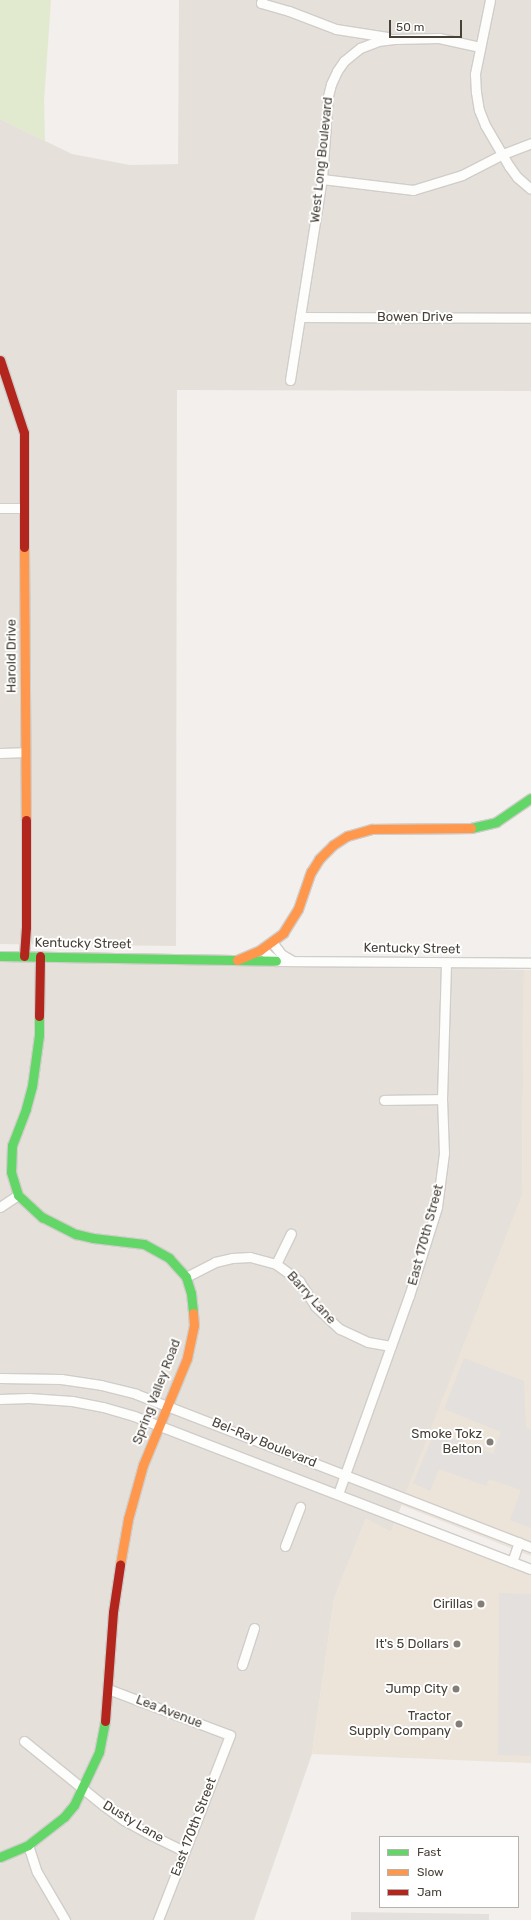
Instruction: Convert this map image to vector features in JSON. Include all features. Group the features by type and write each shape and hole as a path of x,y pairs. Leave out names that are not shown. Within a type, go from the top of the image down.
{"street":[{"path":"262,0 262,3 289,11 321,24 353,32 394,38 439,38 480,47"},
{"path":"490,0 475,74 479,110 485,125 517,177 531,190"},
{"path":"353,32 366,45"},
{"name":"West Long Boulevard","path":"290,380 322,179 331,84 344,61 352,53 366,45 394,38"},
{"path":"322,179 413,190 462,175 503,154 531,143"},
{"name":"Bowen Drive","path":"300,317 531,318"},
{"name":"Harold Drive","path":"0,360 24,433 26,927 24,956"},
{"path":"0,508 24,508"},
{"path":"0,753 25,752"},
{"path":"237,960 263,948 272,942 290,924 298,909 311,872 319,859 333,845 347,836 372,829 467,829 482,826 496,822 510,814 531,798"},
{"path":"272,942 281,954 292,961"},
{"path":"263,948 266,953 276,961"},
{"name":"Kentucky Street","path":"0,956 276,961 531,963"},
{"path":"0,1207 18,1195 11,1172 12,1145 26,1109 32,1086 39,1035 40,956"},
{"name":"East 170th Street","path":"338,1494 410,1296 437,1207 444,1153 442,1099 446,963"},
{"path":"384,1100 442,1099"},
{"name":"Spring Valley Road","path":"0,1857 28,1846 64,1817 74,1805 92,1772 101,1745 106,1722 113,1620 123,1545 143,1465 192,1342 194,1310 186,1277 169,1258 158,1250 131,1241 107,1240 76,1234 42,1217 18,1195"},
{"path":"276,1264 291,1232"},
{"name":"Barry Lane","path":"186,1277 204,1267 232,1258 250,1256 276,1264 299,1281 315,1306 340,1329 368,1342 391,1346"},
{"name":"Bel-Ray Boulevard","path":"0,1378 61,1379 101,1385 167,1405 531,1547"},
{"name":"Bel-Ray Boulevard","path":"0,1399 28,1398 72,1401 103,1407 158,1425 531,1569"},
{"path":"285,1546 300,1507"},
{"path":"512,1562 519,1542"},
{"path":"242,1665 254,1628"},
{"name":"Lea Avenue","path":"108,1689 230,1735"},
{"name":"East 170th Street","path":"158,1920 230,1735"},
{"name":"Dusty Lane","path":"24,1741 124,1820 184,1851"},
{"path":"28,1846 37,1872 65,1920"}],"shaded area":[{"path":"179,0 531,0 531,391 177,390 176,946 0,944 0,119 72,154 130,165 178,164"},
{"path":"0,961 306,964 524,970 522,1196 391,1532 366,1519 334,1599 312,1754 254,1920 0,1920"},
{"path":"524,970 531,970 531,1556 401,1505 522,1196"},
{"path":"464,1358 524,1381 526,1428 531,1430 531,1528 510,1520 521,1490 489,1479 486,1486 439,1469 430,1491 413,1483 435,1431 493,1454 501,1432 444,1409"},
{"path":"366,1519 391,1532 396,1520 531,1573 531,1763 312,1754 334,1599"},
{"path":"499,1593 531,1594 531,1756 498,1755"},
{"path":"351,1912 489,1914 489,1920 351,1920"}],"green space":[{"path":"0,0 51,0 44,101 45,141 0,119"}],"traffic: fast":[{"path":"471,828 496,822 531,798"},
{"path":"0,956 276,961"},
{"path":"39,1016 39,1035 32,1086 26,1109 12,1145 11,1172 18,1195 42,1217 76,1234 93,1238 144,1244 169,1258 186,1277 191,1293 193,1313"},
{"path":"0,1857 28,1845 64,1817 74,1805 99,1752 105,1721"}],"traffic: slow":[{"path":"24,547 26,820"},
{"path":"237,960 260,950 283,933 298,909 311,872 319,859 333,845 347,836 372,829 471,828"},
{"path":"120,1565 128,1519 143,1465 187,1358 194,1325 193,1313"}],"traffic: jam":[{"path":"0,360 24,433 24,547"},
{"path":"24,956 26,927 26,820"},
{"path":"39,1016 40,956"},
{"path":"105,1721 113,1612 120,1565"}],"place":[{"name":"Smoke Tokz Belton","path":"490,1442"},
{"name":"Cirillas","path":"481,1604"},
{"name":"It's 5 Dollars","path":"457,1644"},
{"name":"Jump City","path":"456,1689"},
{"name":"Tractor Supply Company","path":"459,1724"}]}
